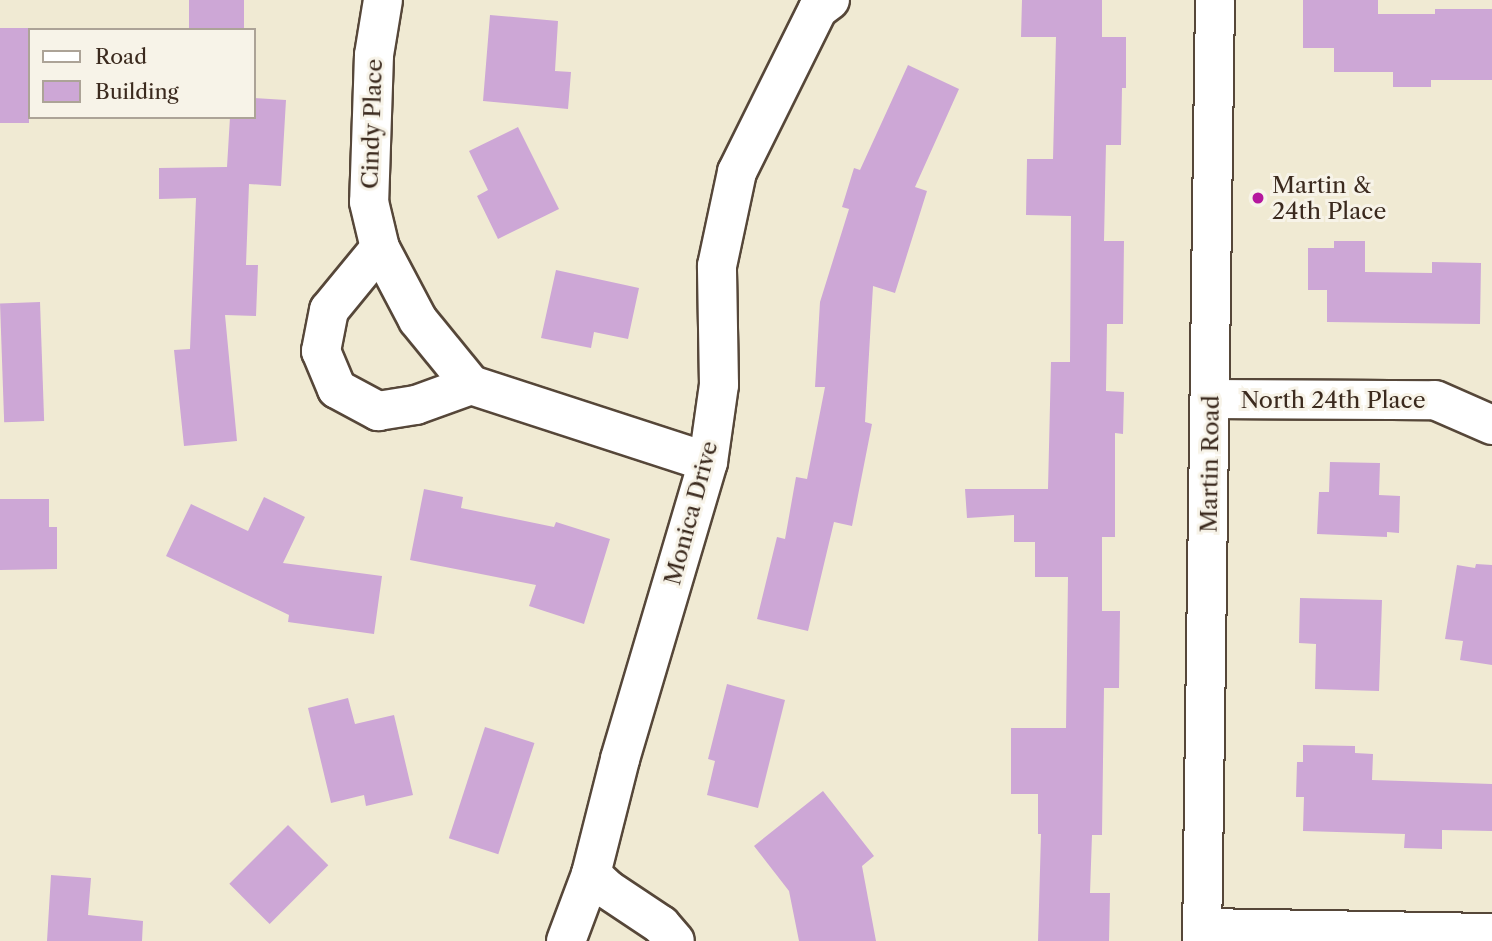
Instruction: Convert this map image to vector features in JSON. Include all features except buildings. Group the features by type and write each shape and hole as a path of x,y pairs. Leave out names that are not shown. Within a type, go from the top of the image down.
{"street":[{"name":"Cindy Place","path":"383,0 374,55 369,202 380,248 418,320 471,384"},
{"name":"Monica Drive","path":"566,941 591,874 621,759 708,462 719,384 717,266 737,172 818,9 830,0"},
{"name":"Martin Road","path":"1215,0 1203,934 1492,933"},
{"path":"380,248 329,310 321,351 337,389 378,411 416,405 471,384 708,462"},
{"name":"North 24th Place","path":"1211,399 1435,400 1492,425"},
{"path":"591,874 607,889 661,925 676,941"}],"place":[{"name":"Martin & 24th Place","path":"1258,198"}]}
